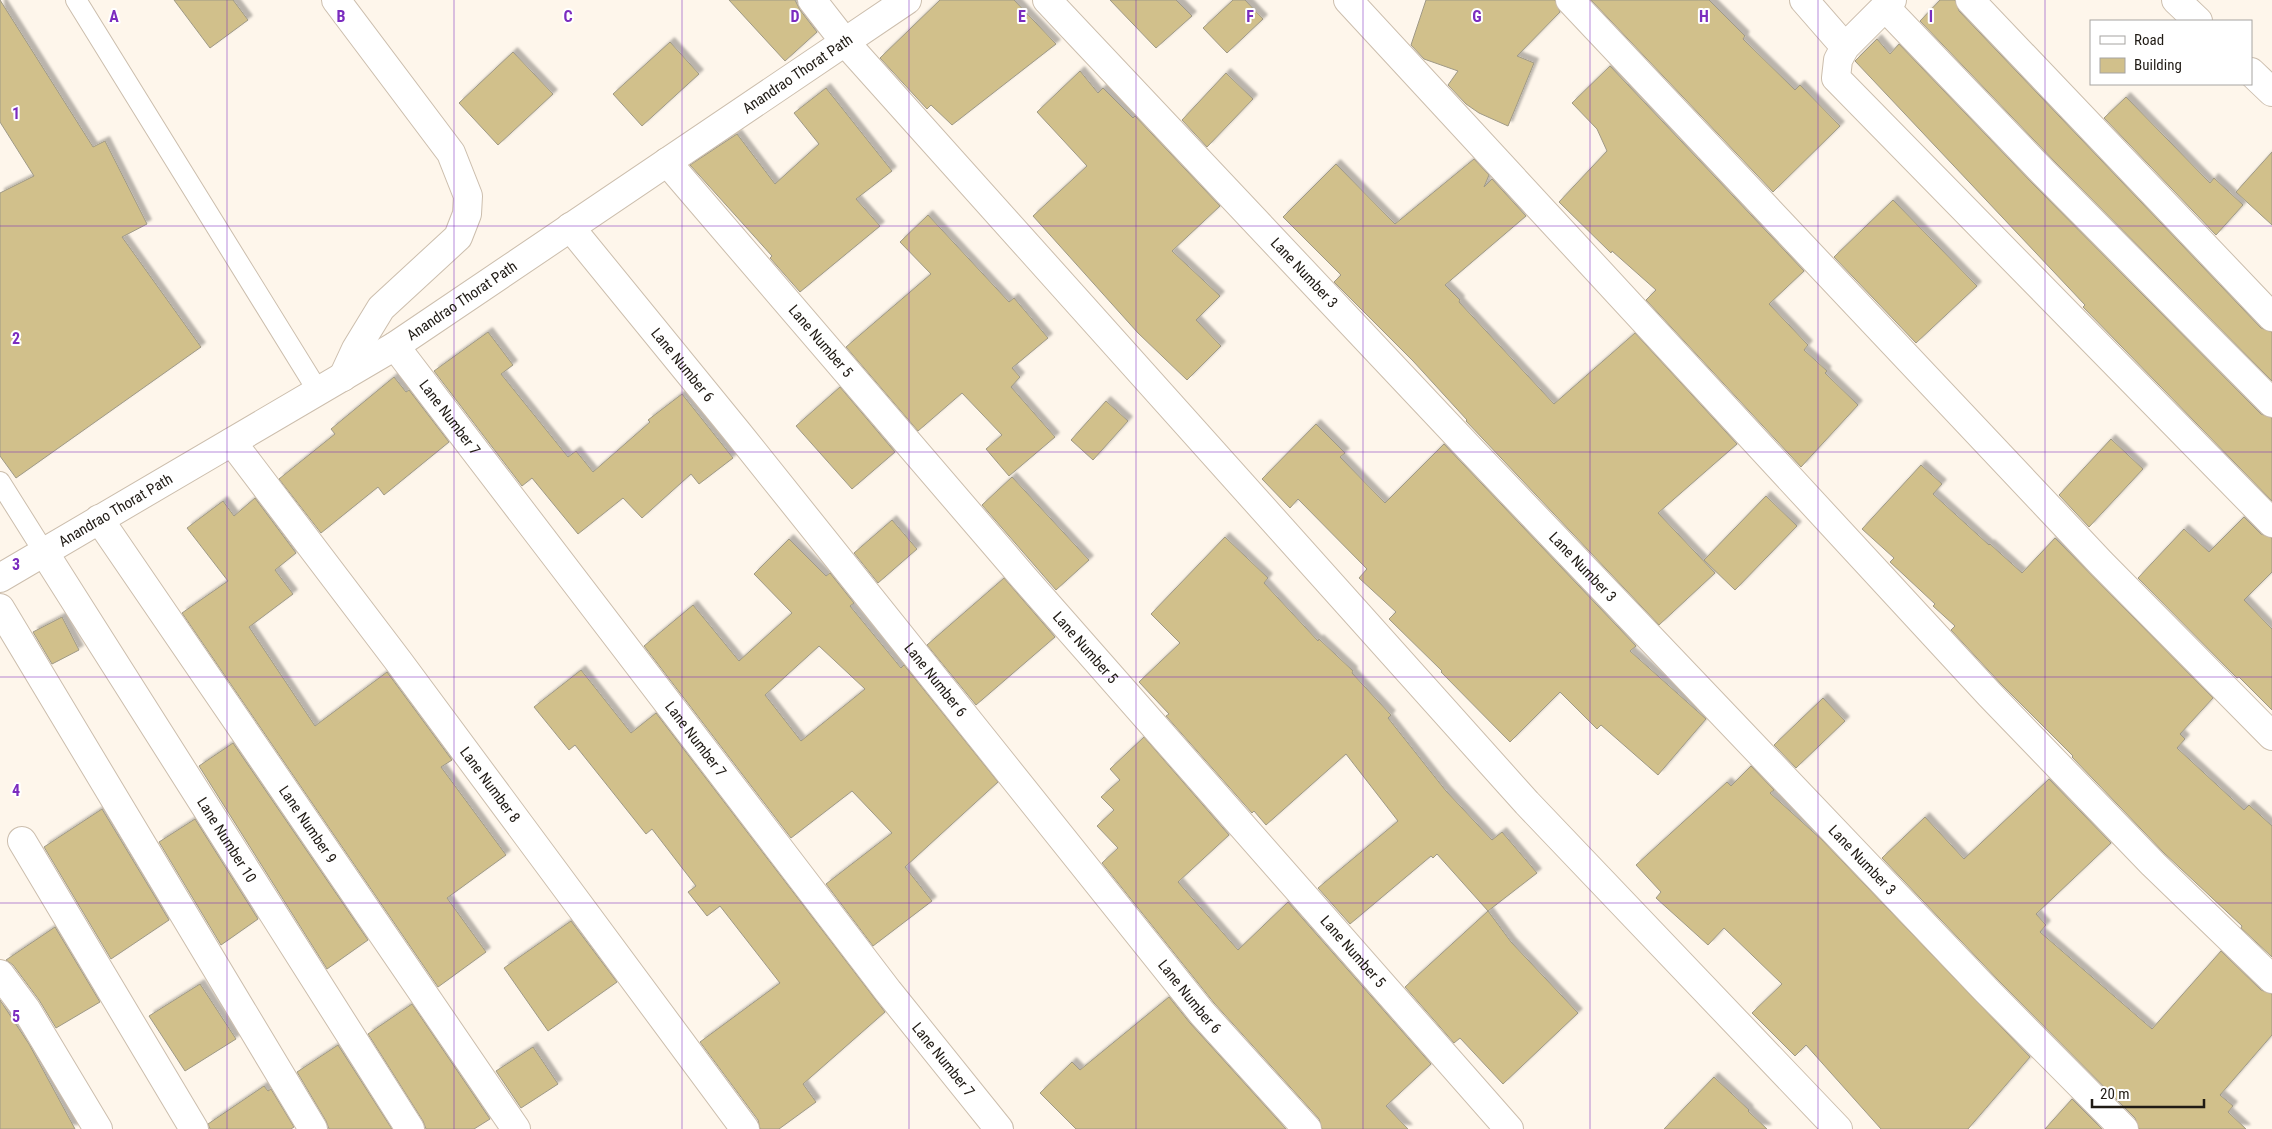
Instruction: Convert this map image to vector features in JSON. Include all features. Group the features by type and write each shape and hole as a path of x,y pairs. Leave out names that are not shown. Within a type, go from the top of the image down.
{"street":[{"path":"336,0 451,153 468,196 467,214 458,237 381,308 356,349 343,377"},
{"path":"812,0 844,41 1527,803 1838,1129"},
{"name":"Anandrao Thorat Path","path":"0,578 395,346 907,0"},
{"name":"Lane Number 3","path":"1047,0 1987,991 2124,1129"},
{"path":"1348,0 1990,695 2153,864 2272,979"},
{"path":"1570,0 2101,563 2272,736"},
{"path":"1804,0 1845,47"},
{"path":"1970,0 2272,317"},
{"path":"2176,0 2197,20"},
{"path":"2272,403 2044,172 1889,4 1845,47 1838,60 1836,78 2272,523"},
{"path":"2252,73 2272,92"},
{"name":"Lane Number 5","path":"667,162 1024,578 1509,1129"},
{"name":"Lane Number 6","path":"570,227 738,433 1202,1013 1307,1129"},
{"name":"Lane Number 7","path":"395,346 888,992 999,1129"},
{"name":"Lane Number 8","path":"232,442 399,662 745,1129"},
{"name":"Lane Number 9","path":"99,519 516,1129"},
{"name":"Lane Number 10","path":"44,552 410,1129"},
{"path":"0,608 312,1129"},
{"path":"22,841 194,1129"},
{"path":"0,974 26,1009 98,1129"}],"lane":[{"path":"76,0 318,392"},
{"path":"0,482 44,552"}],"building":[{"path":"0,0 93,147 105,141 147,224 122,237 201,347 16,478 0,456 0,193 34,176 0,122"},
{"path":"174,0 233,0 248,20 210,48"},
{"path":"729,0 795,0 800,10 817,32 785,61"},
{"path":"940,0 1014,0 1056,44 952,125 931,105 927,109 880,58"},
{"path":"1110,0 1176,0 1192,16 1156,48"},
{"path":"1233,0 1245,0 1263,19 1227,53 1203,28"},
{"path":"1426,0 1555,0 1560,12 1517,56 1534,63 1508,126 1479,113 1466,104 1448,85 1458,71 1424,59 1411,45"},
{"path":"1591,0 1709,0 1745,36 1743,39 1795,90 1800,85 1840,126 1773,192"},
{"path":"1940,0 1955,0 1959,11 2261,328 2272,332 2272,381 2055,162 1920,21"},
{"path":"1877,39 1890,54 1899,44 2033,184 2261,414 2272,418 2272,501 2083,307 2085,305 1855,61"},
{"path":"670,42 699,74 642,126 613,94"},
{"path":"513,52 553,94 498,145 459,103"},
{"path":"1610,66 1804,271 1769,304 1808,345 1804,350 1827,371 1825,373 1858,405 1801,467 1646,300 1656,290 1612,251 1611,253 1559,202 1607,151 1597,129 1572,103"},
{"path":"1080,71 1098,93 1103,88 1133,118 1135,116 1220,206 1172,251 1220,296 1196,320 1221,346 1187,380 1138,333 1033,216 1087,166 1037,112"},
{"path":"1226,73 1253,99 1207,147 1182,120"},
{"path":"826,88 892,171 856,199 880,226 800,292 770,258 772,256 690,165 737,134 775,184 819,144 794,113"},
{"path":"2126,97 2210,183 2214,178 2243,205 2216,235 2104,118"},
{"path":"2272,152 2272,225 2236,192"},
{"path":"1474,159 1489,175 1484,187 1492,179 1526,216 1445,285 1460,300 1459,302 1554,404 1635,333 1737,444 1658,513 1715,573 1659,625 1466,421 1413,361 1334,282 1341,275 1283,217 1336,164 1395,224"},
{"path":"1893,200 1977,286 1916,343 1834,257"},
{"path":"928,215 1009,302 1014,298 1048,338 1012,368 1020,377 1011,387 1055,437 1009,476 986,449 1002,435 962,393 918,431 846,347 931,274 900,242"},
{"path":"488,332 513,365 501,374 568,457 576,451 593,472 650,422 648,420 682,394 733,458 699,484 691,474 642,518 623,498 578,534 532,478 522,486 434,371"},
{"path":"394,377 406,392 409,390 449,442 384,495 378,487 321,533 279,479 335,434 331,429"},
{"path":"840,387 895,452 852,489 796,426"},
{"path":"1106,401 1128,421 1093,460 1071,440"},
{"path":"1316,424 1345,453 1340,457 1385,503 1444,444 1636,646 1630,651 1706,719 1658,775 1601,725 1597,729 1560,692 1510,742 1389,619 1396,612 1359,578 1367,569 1298,499 1290,508 1262,479"},
{"path":"2111,439 2143,469 2089,527 2059,495"},
{"path":"1921,465 1942,484 1933,494 2022,573 2055,538 2213,698 2180,734 2185,739 2177,748 2244,810 2249,805 2272,826 2272,957 2241,928 2242,926 2164,853 2073,756 2001,684 1951,630 1955,626 1933,606 1935,604 1890,562 1894,558 1862,529"},
{"path":"1012,477 1089,560 1056,590 982,505"},
{"path":"1766,496 1797,526 1735,590 1704,560"},
{"path":"255,498 296,553 275,570 293,594 249,627 315,726 387,672 452,760 441,767 506,855 447,898 486,952 438,987 182,613 228,581 187,528 223,501 234,516"},
{"path":"2244,517 2261,534 2272,538 2272,572 2244,600 2272,629 2272,710 2239,677 2237,678 2138,578 2184,529 2209,552"},
{"path":"892,520 917,549 878,583 854,553"},
{"path":"1225,537 1268,578 1264,583 1318,641 1319,639 1353,671 1352,673 1391,715 1388,718 1446,791 1492,840 1502,832 1537,873 1488,911 1437,854 1433,858 1431,856 1350,924 1318,888 1398,821 1346,754 1266,825 1254,811 1252,813 1166,716 1169,714 1139,682 1180,643 1151,614"},
{"path":"789,539 826,576 830,573 854,603 850,606 901,668 904,665 998,782 905,867 932,901 873,946 826,884 892,833 852,791 791,838 644,646 693,605 739,661 792,613 754,574","holes":["819,646 865,689 801,741 765,695"]},
{"path":"1004,578 1055,637 976,705 927,645"},
{"path":"62,617 79,650 52,664 33,632"},
{"path":"581,670 631,733 656,713 885,1012 803,1084 816,1102 779,1129 760,1129 758,1120 700,1042 780,983 720,906 707,916 688,892 696,886 652,829 646,834 575,745 569,750 534,707"},
{"path":"1823,698 1845,721 1796,768 1774,745"},
{"path":"1144,737 1229,835 1178,882 1238,950 1288,902 1431,1064 1386,1106 1408,1129 1322,1129 1319,1119 1214,1003 1102,863 1118,848 1097,826 1114,810 1101,797 1120,780 1110,769"},
{"path":"233,743 368,940 327,969 199,766"},
{"path":"1751,766 1774,790 1770,793 1822,840 2030,1057 1968,1129 1881,1129 1806,1045 1795,1056 1752,1013 1782,984 1724,928 1708,945 1656,898 1661,892 1636,865 1727,782 1731,786"},
{"path":"2049,779 2111,843 2036,914 2046,925 2040,932 2152,1029 2221,951 2261,990 2272,994 2272,1035 2220,1095 2233,1106 2228,1112 2246,1129 2139,1129 2135,1118 1998,980 1882,858 1925,817 1964,859"},
{"path":"102,809 169,920 111,959 44,847"},
{"path":"195,819 258,919 221,945 159,842"},
{"path":"1488,911 1511,942 1578,1013 1503,1084 1460,1038 1454,1043 1405,987"},
{"path":"571,921 617,982 548,1031 504,968"},
{"path":"55,927 100,1002 56,1028 39,1000 13,965 6,960"},
{"path":"200,984 236,1039 185,1071 149,1016"},
{"path":"1169,997 1190,1023 1286,1129 1076,1129 1040,1093 1072,1062 1080,1070"},
{"path":"0,1000 29,1044 75,1129 0,1129"},
{"path":"412,1004 490,1119 474,1129 426,1129 423,1121 368,1034"},
{"path":"338,1045 392,1129 329,1129 297,1072"},
{"path":"533,1047 558,1084 521,1108 496,1071"},
{"path":"1714,1077 1749,1110 1767,1129 1664,1129"},
{"path":"264,1086 268,1091 271,1089 294,1127 291,1129 210,1129 208,1124"},
{"path":"2072,1099 2102,1129 2045,1129"}]}
